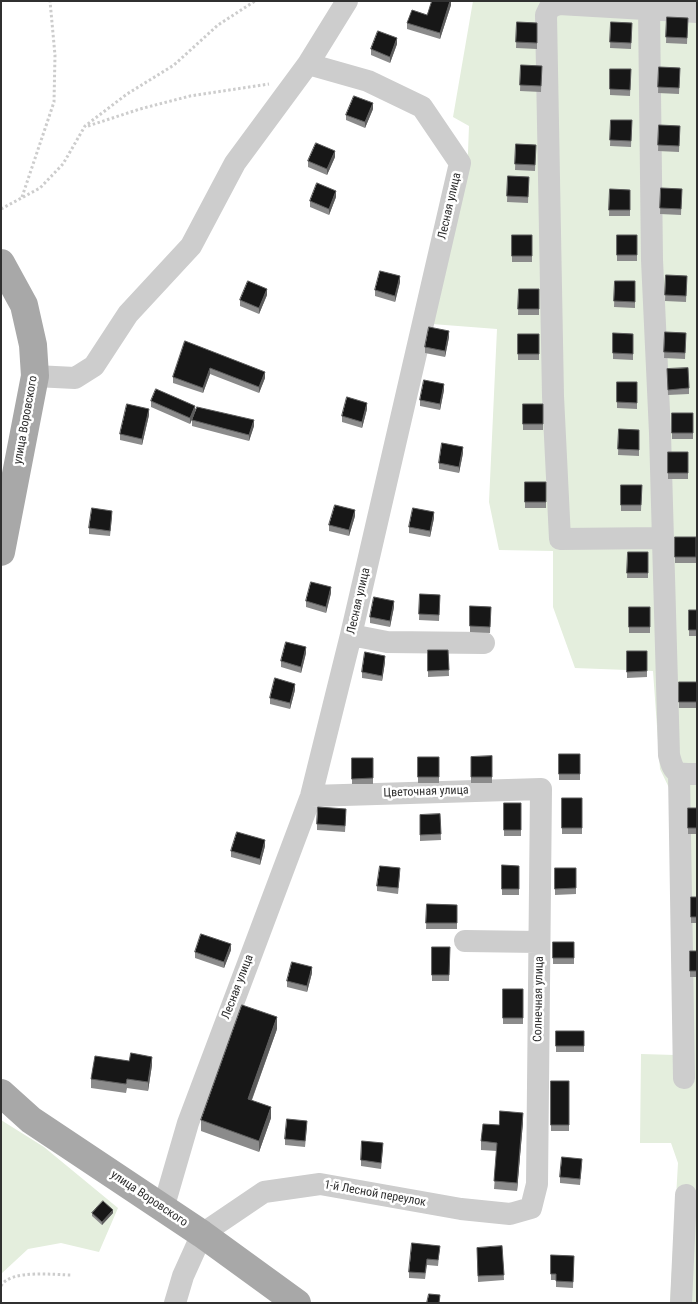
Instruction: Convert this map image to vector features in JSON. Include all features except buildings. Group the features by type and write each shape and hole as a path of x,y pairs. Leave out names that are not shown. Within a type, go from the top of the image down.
{"main road":[{"name":"улица Воровского","path":"1,263 24,305 33,345 36,376 9,476 1,552"},
{"name":"улица Воровского","path":"1,1094 31,1120 202,1234 297,1303"}],"street":[{"path":"36,376 75,378 94,366 128,314 191,246 235,162 302,72 348,1"},
{"path":"663,538 560,539 553,396 546,15 550,7 559,4 697,12"},
{"path":"649,9 652,260 660,433 669,755 673,769 688,774 684,1078"},
{"name":"Лесная улица","path":"163,1209 188,1123 311,796 351,635 460,162 422,108 368,81 302,72"},
{"path":"351,635 387,642 484,644"},
{"name":"Цветочная улица","path":"311,796 541,789"},
{"name":"Солнечная улица","path":"530,1208 537,1184 541,789"},
{"path":"465,941 539,942"},
{"name":"1-й Лесной переулок","path":"202,1234 264,1192 320,1184 462,1209 510,1214 530,1208"},
{"path":"681,1303 686,1194"},
{"path":"175,1303 183,1276 202,1234"}],"path":[{"path":"22,198 54,102 55,55 50,1"},
{"path":"1,209 40,188 63,164 85,126 127,94 174,65 218,25 255,1"},
{"path":"85,126 190,96 302,72"},
{"path":"1,1286 4,1281 18,1274 72,1275"}],"green space":[{"path":"473,1 697,1 697,1303 670,1303 678,1163 671,1143 640,1143 641,1054 675,1055 671,792 660,769 653,671 575,668 553,607 553,551 499,550 489,502 497,329 432,324 467,177 469,126 453,117"},
{"path":"1,1120 44,1147 118,1208 99,1252 61,1243 28,1249 1,1274"}]}
